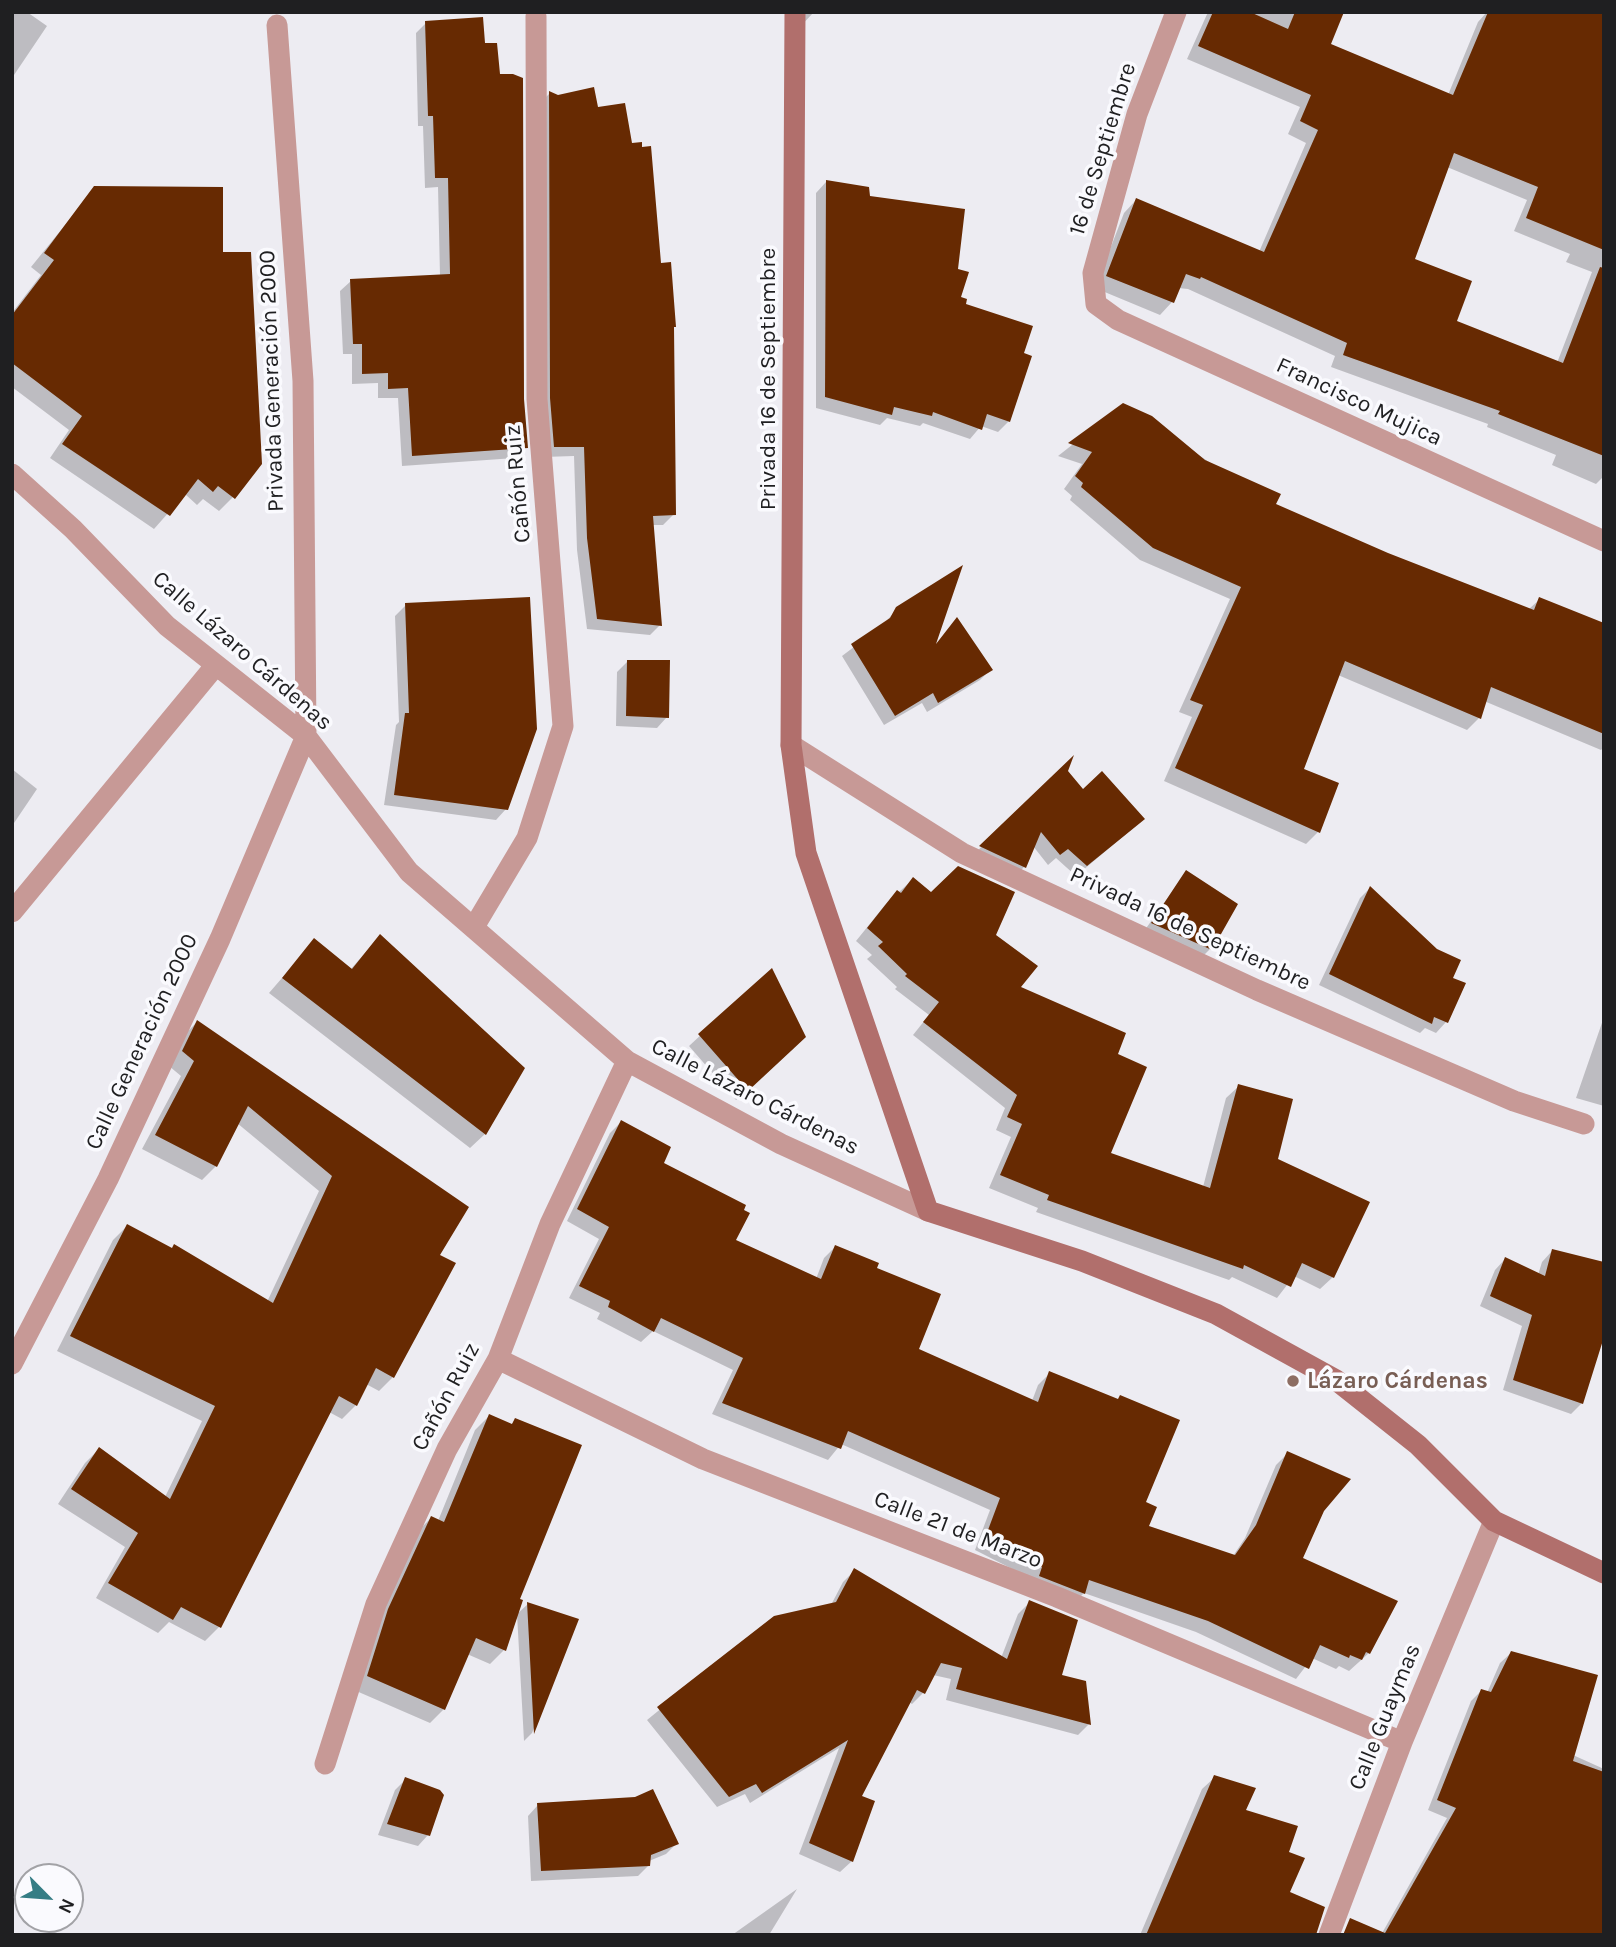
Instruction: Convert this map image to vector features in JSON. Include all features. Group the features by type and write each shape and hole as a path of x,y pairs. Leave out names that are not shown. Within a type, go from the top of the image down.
{"street":[{"name":"Privada 16 de Septiembre","path":"795,12 791,745 806,853 928,1211"},
{"name":"16 de Septiembre","path":"1096,304 1093,273 1137,114 1176,12"},
{"name":"Cañón Ruiz","path":"474,928 527,838 563,726 537,399 536,16"},
{"name":"Privada Generación 2000","path":"277,25 303,381 306,736"},
{"name":"Francisco Mujica","path":"1096,304 1118,320 1604,541"},
{"name":"Calle Lázaro Cárdenas","path":"12,474 73,529 167,626 306,736 409,872 627,1061 781,1144 928,1211 1082,1261 1216,1314 1336,1380 1418,1445 1494,1521 1604,1573"},
{"path":"12,912 216,665"},
{"name":"Calle Generación 2000","path":"12,1364 120,1154 220,939 306,736"},
{"name":"Privada 16 de Septiembre","path":"791,745 962,853 1269,996 1514,1101 1584,1124"},
{"name":"Cañón Ruiz","path":"325,1763 376,1604 447,1449 498,1359 550,1224 627,1061"},
{"name":"Calle 21 de Marzo","path":"498,1359 703,1459 1057,1597 1402,1742"},
{"name":"Calle Guaymas","path":"1329,1935 1402,1742 1494,1521"}],"building":[{"path":"1213,12 1250,12 1288,29 1295,12 1344,12 1331,44 1453,95 1488,12 1604,12 1604,250 1526,218 1538,187 1454,153 1415,259 1472,281 1457,321 1563,363 1600,267 1604,268 1604,456 1498,414 1500,411 1343,355 1347,343 1201,277 1200,279 1186,274 1174,303 1106,276 1136,198 1264,252 1318,130 1300,121 1311,95 1198,46"},
{"path":"483,17 485,43 497,43 500,74 513,74 523,78 524,399 528,448 412,456 408,388 388,389 388,373 362,374 362,344 353,344 350,279 450,274 448,178 435,178 433,116 428,116 425,21"},
{"path":"594,87 598,107 625,103 632,143 642,142 642,147 651,146 661,263 671,262 676,327 676,515 653,516 662,626 597,619 587,538 584,447 554,447 550,398 549,91 558,95"},
{"path":"826,180 869,187 870,196 965,209 958,269 969,272 961,297 967,299 966,304 1033,326 1024,353 1032,356 1010,422 987,414 982,430 933,412 932,416 894,407 892,415 825,397"},
{"path":"94,186 223,187 223,252 251,252 262,464 235,499 218,486 213,492 198,479 170,516 62,444 82,416 12,363 12,315 54,260 44,253"},
{"path":"1123,403 1152,416 1205,460 1281,494 1276,504 1388,553 1534,610 1539,597 1604,623 1604,734 1491,687 1481,719 1345,661 1304,769 1339,783 1320,833 1175,768 1203,705 1190,700 1241,587 1153,548 1081,487 1083,483 1075,476 1092,452 1068,443"},
{"path":"963,565 936,644 957,617 993,670 938,703 933,693 895,716 851,644 890,618 896,607"},
{"path":"530,597 537,729 508,810 394,795 405,713 409,713 405,603"},
{"path":"627,660 670,660 669,718 626,716"},
{"path":"1074,755 1068,771 1083,789 1102,771 1145,819 1087,866 1068,849 1060,855 1041,832 1026,868 979,846"},
{"path":"958,866 1015,892 996,935 1038,966 1021,987 1126,1033 1118,1054 1147,1067 1111,1153 1210,1188 1238,1084 1293,1099 1278,1159 1370,1202 1334,1278 1302,1263 1291,1287 1244,1265 1243,1269 1047,1200 1049,1195 1000,1175 1022,1124 1007,1117 1017,1095 923,1022 939,1002 905,976 907,974 878,946 883,942 867,928 897,890 901,893 913,877 931,892"},
{"path":"1186,870 1238,904 1212,950 1151,923"},
{"path":"1370,886 1437,949 1461,960 1453,978 1466,983 1448,1023 1434,1017 1432,1024 1329,974"},
{"path":"380,934 525,1068 486,1135 282,978 314,938 352,969"},
{"path":"772,968 806,1037 748,1091 698,1034"},
{"path":"197,1020 469,1207 440,1255 456,1263 394,1378 376,1368 357,1406 339,1396 221,1628 181,1607 173,1620 108,1583 138,1533 71,1489 99,1447 170,1499 215,1406 70,1336 127,1224 172,1248 174,1244 273,1303 332,1176 248,1106 217,1167 155,1135 194,1061 182,1051"},
{"path":"621,1120 671,1147 664,1163 746,1205 744,1210 750,1213 736,1240 821,1279 835,1245 879,1263 877,1268 941,1294 919,1349 1038,1402 1049,1371 1118,1399 1120,1395 1180,1420 1146,1502 1157,1507 1149,1526 1235,1555 1256,1525 1287,1451 1351,1479 1324,1511 1303,1558 1398,1601 1370,1654 1366,1652 1362,1660 1350,1655 1349,1658 1320,1645 1309,1669 1208,1621 1089,1580 1085,1594 1039,1576 1042,1567 985,1538 1000,1498 848,1431 841,1449 722,1403 743,1358 661,1318 654,1332 608,1307 610,1301 579,1286 609,1227 577,1209"},
{"path":"1552,1249 1604,1262 1604,1337 1583,1404 1513,1380 1532,1315 1490,1296 1505,1257 1545,1276"},
{"path":"489,1414 512,1424 515,1418 582,1445 520,1599 523,1600 506,1651 476,1638 445,1710 367,1676 388,1609 431,1516 444,1522"},
{"path":"854,1568 1007,1659 1029,1600 1078,1620 1062,1675 1086,1681 1091,1725 956,1689 962,1668 941,1663 925,1694 917,1690 862,1796 875,1801 853,1862 809,1843 848,1740 762,1793 756,1784 729,1797 657,1707 774,1616 836,1602"},
{"path":"527,1602 579,1619 534,1734"},
{"path":"1511,1651 1598,1675 1573,1761 1604,1772 1604,1935 1343,1935 1350,1918 1385,1933 1456,1808 1437,1800 1481,1689 1491,1692"},
{"path":"1214,1775 1256,1788 1246,1810 1298,1826 1289,1852 1305,1858 1290,1892 1325,1907 1316,1935 1146,1935"},
{"path":"405,1777 440,1790 444,1795 430,1836 387,1824"},
{"path":"653,1789 679,1844 651,1855 650,1866 541,1871 537,1803 635,1797"}],"place":[{"name":"Lázaro Cárdenas","path":"1293,1381"}]}
